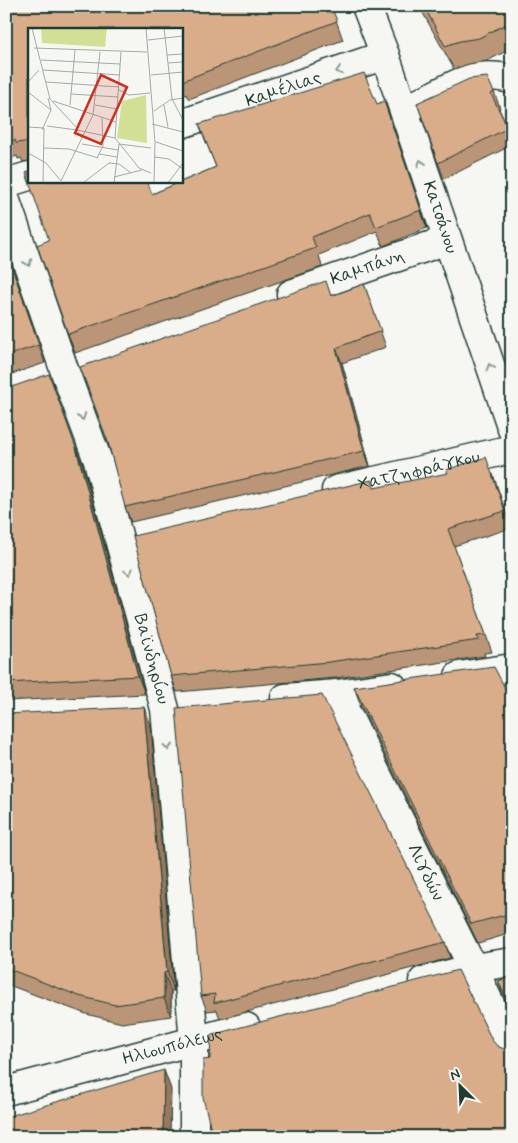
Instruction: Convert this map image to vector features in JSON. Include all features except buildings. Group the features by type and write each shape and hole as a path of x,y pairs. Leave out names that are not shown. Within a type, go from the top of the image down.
{"street":[{"name":"Κατσάνου","path":"366,6 385,55 512,430"},
{"name":"Καμέλιας","path":"182,124 385,55"},
{"path":"403,111 471,79 498,76 512,79"},
{"path":"6,184 28,176"},
{"name":"Βαϊνδηρίου","path":"6,201 75,369 98,461 130,539 155,710 194,1041 194,1137"},
{"name":"Καμπάνη","path":"270,301 447,240"},
{"path":"40,381 75,369"},
{"name":"Χατζηφράγκου","path":"311,496 512,449"},
{"path":"260,700 337,694 512,668"},
{"name":"Λιγδών","path":"337,694 512,1050"},
{"path":"155,710 194,706"},
{"path":"396,988 473,968 512,962"},
{"name":"Ηλιουπόλεως","path":"7,1087 271,1021"}]}
